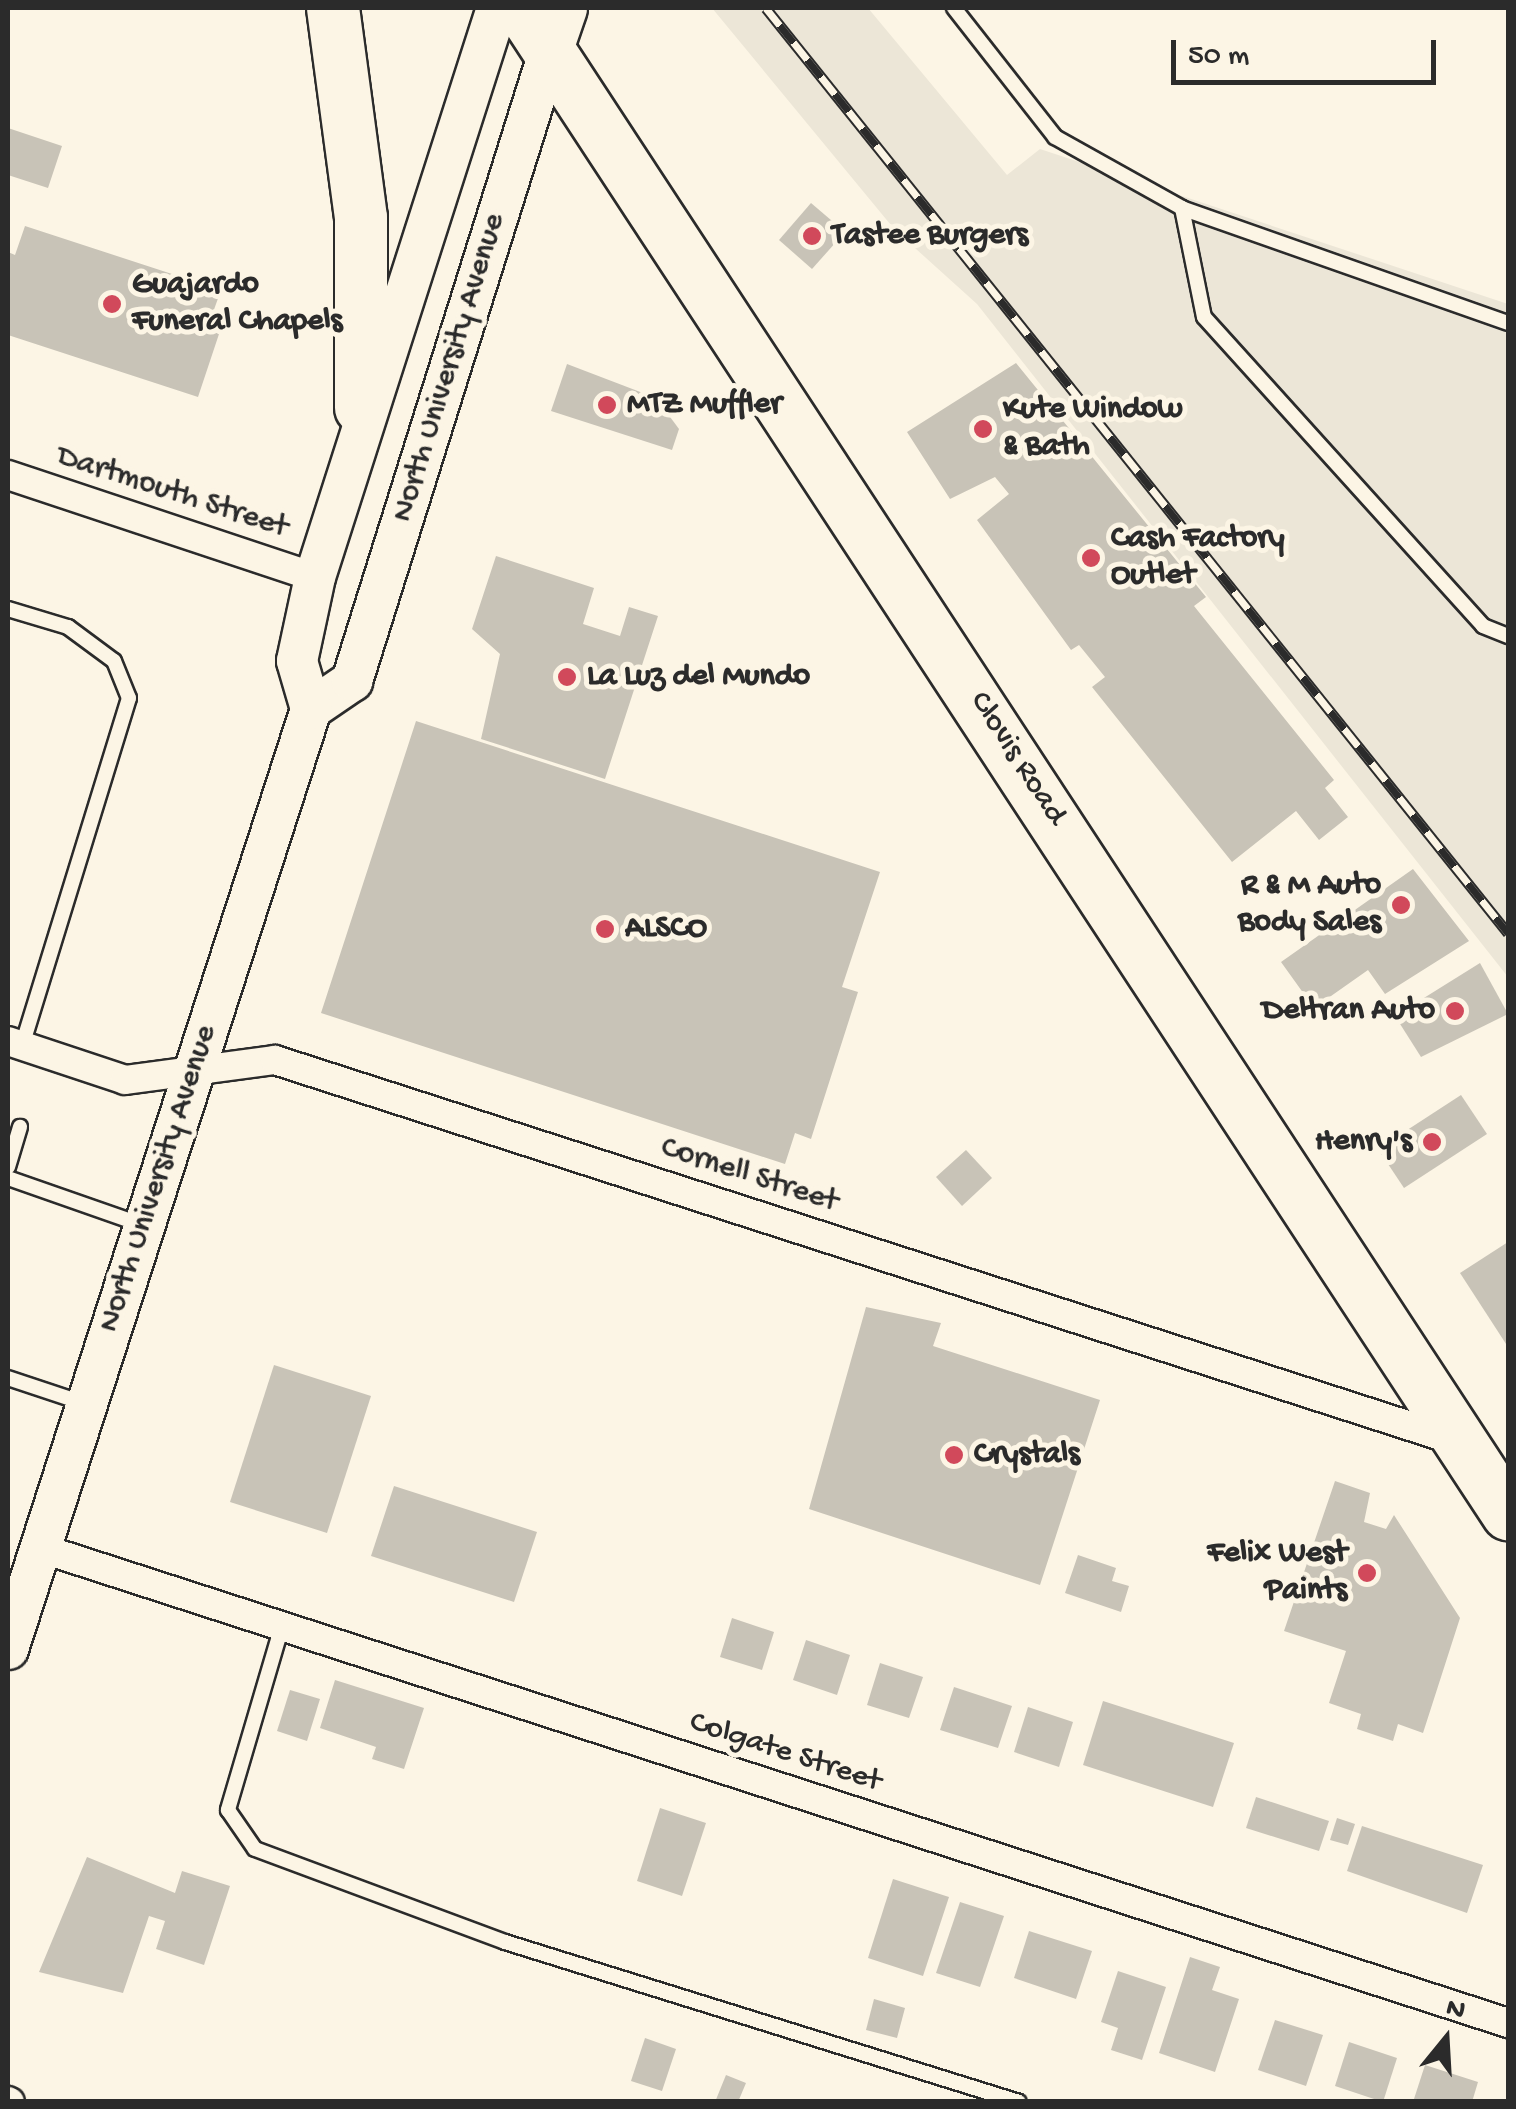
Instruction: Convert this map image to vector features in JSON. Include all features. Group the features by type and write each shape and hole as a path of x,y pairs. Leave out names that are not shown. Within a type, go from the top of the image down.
{"highway":[{"path":"328,9 361,218 362,408"},
{"name":"Clovis Road","path":"545,20 1508,1514"}],"main road":[{"name":"North University Avenue","path":"8,1650 16,1593 40,1548 311,709 297,661 314,577 362,408 497,8"},
{"name":"North University Avenue","path":"311,709 352,681 545,20"}],"street":[{"name":"Dartmouth Street","path":"8,476 314,577"},
{"name":"Cornell Street","path":"15,1044 125,1080 274,1060 1463,1443"},
{"name":"Colgate Street","path":"40,1548 1508,2023"}],"lane":[{"path":"954,8 1055,137 1182,208 1508,322"},
{"path":"1182,208 1204,317 1482,626 1508,636"},
{"path":"8,609 68,627 114,661 129,698 15,1044"},
{"path":"8,1167 20,1127"},
{"path":"8,1178 144,1226"},
{"path":"8,1378 86,1404"},
{"path":"282,1626 228,1810 255,1850 505,1942 1018,2102"}],"shaded area":[{"path":"712,8 868,8 1007,175 1040,149 1508,304 1508,977 977,304 895,230"}],"building":[{"path":"8,128 62,146 48,188 8,175"},
{"name":"Tastee Burgers","path":"811,203 845,232 812,269 779,240"},
{"name":"Guajardo Funeral Chapels","path":"25,226 221,290 211,318 223,322 198,397 8,335 8,252 15,255"},
{"path":"1016,363 1206,597 1194,606 1334,780 1325,788 1348,817 1319,840 1296,811 1232,862 1092,687 1105,677 1079,645 1071,650 977,520 1009,494 995,477 950,499 907,432"},
{"name":"MTZ Muffler","path":"567,364 656,398 679,429 672,450 551,411"},
{"name":"La Luz del Mundo","path":"496,556 594,588 583,624 620,636 629,607 658,616 605,779 481,739 500,654 472,629"},
{"name":"ALSCO","path":"416,721 880,872 842,987 858,992 811,1139 795,1133 785,1164 321,1013"},
{"name":"R & M Auto Body Sales","path":"1413,869 1469,941 1385,994 1368,970 1314,1008 1281,962"},
{"name":"Deltran Auto","path":"1480,963 1508,1014 1421,1057 1395,1016"},
{"name":"Henry's","path":"1461,1095 1487,1134 1404,1188 1378,1149"},
{"path":"966,1150 992,1178 962,1206 936,1177"},
{"path":"1508,1242 1508,1347 1460,1273"},
{"name":"Crystals","path":"866,1307 941,1323 933,1346 1100,1400 1040,1585 809,1509"},
{"path":"274,1365 371,1396 327,1533 230,1502"},
{"name":"Felix West Paints","path":"1335,1481 1370,1493 1364,1522 1386,1529 1394,1515 1460,1618 1423,1733 1398,1724 1393,1741 1357,1729 1361,1714 1329,1703 1346,1651 1284,1631"},
{"path":"394,1486 537,1532 514,1602 371,1556"},
{"path":"1078,1555 1116,1568 1112,1581 1129,1586 1121,1612 1065,1593"},
{"path":"732,1618 774,1632 762,1670 720,1657"},
{"path":"806,1640 850,1655 837,1695 793,1680"},
{"path":"880,1663 923,1677 909,1718 867,1705"},
{"path":"335,1680 424,1708 404,1769 372,1759 376,1747 320,1728"},
{"path":"954,1687 1012,1706 998,1748 940,1730"},
{"path":"290,1690 320,1699 307,1741 277,1731"},
{"path":"1103,1701 1234,1743 1213,1807 1083,1765"},
{"path":"1028,1707 1073,1722 1059,1767 1014,1752"},
{"path":"1256,1797 1329,1821 1319,1851 1246,1828"},
{"path":"660,1808 706,1823 682,1896 637,1881"},
{"path":"1337,1818 1355,1824 1348,1845 1330,1840"},
{"path":"1362,1826 1483,1865 1467,1913 1347,1871"},
{"path":"87,1857 175,1893 182,1871 230,1886 204,1965 156,1949 165,1921 149,1916 123,1993 39,1972"},
{"path":"893,1879 949,1897 923,1976 868,1958"},
{"path":"960,1902 1004,1916 980,1987 936,1973"},
{"path":"1029,1931 1092,1951 1076,1999 1014,1978"},
{"path":"1190,1957 1220,1967 1212,1990 1239,1999 1215,2072 1159,2053"},
{"path":"1118,1971 1166,1987 1142,2060 1111,2050 1118,2028 1101,2022"},
{"path":"874,1999 905,2008 897,2038 866,2030"},
{"path":"1275,2020 1323,2035 1306,2086 1258,2070"},
{"path":"645,2038 676,2049 662,2091 631,2081"},
{"path":"1349,2042 1397,2058 1383,2102 1335,2086"},
{"path":"1425,2065 1478,2082 1472,2102 1413,2102"},
{"path":"726,2075 746,2083 738,2102 715,2102"}],"railway":[{"path":"766,8 1508,933"}],"place":[{"name":"Tastee Burgers","path":"812,236"},
{"name":"Guajardo Funeral Chapels","path":"112,304"},
{"name":"MTZ Muffler","path":"607,405"},
{"name":"Kute Window & Bath","path":"983,429"},
{"name":"Cash Factory Outlet","path":"1091,558"},
{"name":"La Luz del Mundo","path":"567,677"},
{"name":"R & M Auto Body Sales","path":"1401,905"},
{"name":"ALSCO","path":"605,929"},
{"name":"Deltran Auto","path":"1455,1011"},
{"name":"Henry's","path":"1432,1142"},
{"name":"Crystals","path":"954,1455"},
{"name":"Felix West Paints","path":"1367,1573"}]}
